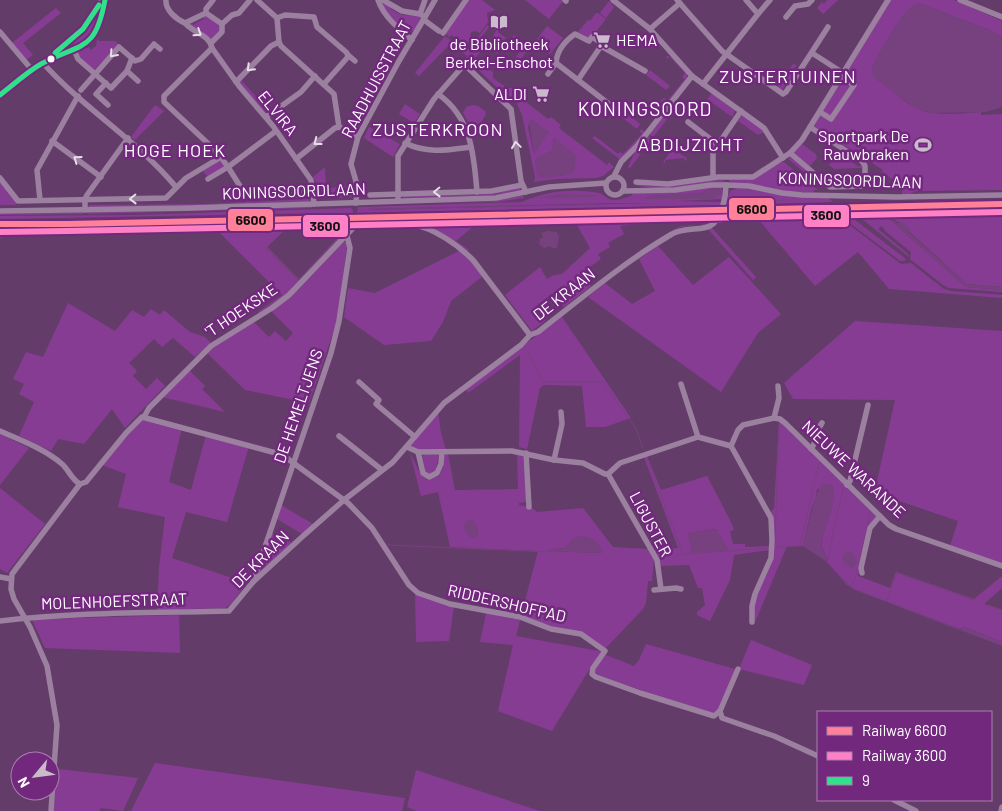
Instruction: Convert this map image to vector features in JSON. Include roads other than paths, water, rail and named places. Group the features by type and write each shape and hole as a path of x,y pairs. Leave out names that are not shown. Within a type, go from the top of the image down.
{"street":[{"path":"43,63 84,46 94,37 99,26 103,0"},
{"path":"0,95 43,63 83,29 103,0"},
{"name":"ELVIRA","path":"166,0 166,4 172,13 202,34 236,82 276,131 311,180 314,204"},
{"path":"206,13 206,9 213,0"},
{"path":"250,0 239,13 232,15 222,24 222,32 212,46 164,96 164,102 220,157 245,194 250,196 298,195 309,188 313,188"},
{"path":"256,0 278,18 279,42 333,91 336,96 339,127"},
{"path":"378,0 381,8 391,20 412,40"},
{"path":"383,0 402,11 423,17 442,33 466,0"},
{"name":"RAADHUISSTRAAT","path":"423,17 425,0"},
{"name":"RAADHUISSTRAAT","path":"356,203 357,185 351,164 358,138 399,60 412,40 423,17 435,0"},
{"path":"613,0 650,29 692,76 766,130 783,158"},
{"path":"746,0 758,14"},
{"path":"703,84 770,0"},
{"path":"786,17 795,6 808,4 812,0"},
{"path":"636,182 668,184 713,177 756,176 790,153 798,145 820,112 888,0"},
{"path":"960,0 1002,17"},
{"path":"650,29 678,2 726,54 783,94 828,27"},
{"path":"185,23 206,13"},
{"path":"206,13 222,24"},
{"path":"278,18 285,15 314,17 317,27 355,61"},
{"path":"0,32 32,70"},
{"path":"548,74 556,63 556,55 575,34 645,71"},
{"path":"236,82 271,46 279,42"},
{"path":"40,200 37,170 79,93 119,47 135,61 141,59 154,44 160,49"},
{"path":"578,80 600,48"},
{"path":"74,50 78,59 112,88 127,71 132,58"},
{"path":"812,53 854,85 831,119 820,112"},
{"path":"324,84 348,55"},
{"path":"43,63 79,93 111,126 167,175 176,187"},
{"path":"556,63 614,108"},
{"path":"398,201 397,160 405,143 438,94 463,66 466,66 511,110 522,184 526,192"},
{"path":"127,71 138,81"},
{"path":"266,118 301,92 315,76"},
{"path":"616,177 626,158 692,76"},
{"path":"106,83 96,94 108,105"},
{"path":"438,94 461,117 469,136 477,192"},
{"path":"713,177 712,156 741,111"},
{"path":"688,122 718,145"},
{"path":"339,127 358,138"},
{"path":"296,159 335,128 339,127"},
{"path":"790,153 830,186 865,185 865,166 863,162 810,127"},
{"path":"208,179 228,167 276,131"},
{"path":"85,210 85,199 128,139"},
{"path":"52,141 101,177"},
{"path":"405,143 421,150 452,150 471,147"},
{"path":"0,178 17,200 166,198 193,173 220,157"},
{"path":"610,177 616,177 623,187 617,195 614,195 608,192 606,186 610,177"},
{"name":"KONINGSOORDLAAN","path":"370,195 498,191 522,184"},
{"path":"716,220 725,201 726,185"},
{"name":"KONINGSOORDLAAN","path":"623,187 639,190 675,190 726,185 749,186 790,194 821,195 1002,194"},
{"name":"KONINGSOORDLAAN","path":"0,211 496,198 549,187 606,186"},
{"name":"DE KRAAN","path":"229,611 253,582 344,500 382,470 407,447 444,403 528,339 530,335 538,332 615,272 672,234 690,228 707,227 716,220 731,217 770,216"},
{"name":"'T HOEKSKE","path":"12,579 12,574 80,484 87,480 137,420 144,417 149,408 203,354 220,340 282,301 354,227 413,224 433,231 473,260 530,335"},
{"name":"DE HEMELTJENS","path":"253,582 337,332 350,248 347,236"},
{"path":"359,382 379,400 376,404 415,437"},
{"path":"681,384 698,437"},
{"path":"731,446 738,430 743,425 774,418 779,398 778,386"},
{"path":"848,484 868,405"},
{"path":"554,460 562,424 561,412"},
{"path":"144,417 276,453 293,463"},
{"name":"NIEUWE WARANDE","path":"774,418 780,419 880,516 896,529 1002,566"},
{"path":"811,449 814,446 818,428 822,423"},
{"path":"0,431 53,457 64,465 80,484"},
{"path":"339,436 382,470"},
{"path":"407,447 418,452 505,450 554,460 583,463 608,474 620,463 698,437 731,446 771,518 771,558 755,594 752,606 752,622"},
{"path":"418,452 423,473 429,477 437,473 441,464 442,452"},
{"path":"526,453 529,507"},
{"name":"RIDDERSHOFPAD","path":"293,463 344,500 372,528 412,588 418,593 450,604 520,617 551,629 581,634 605,651 593,668 592,674 596,677 714,716 720,711"},
{"name":"LIGUSTER","path":"608,474 657,560 661,589"},
{"path":"862,573 861,568 870,528 880,516"},
{"path":"0,577 12,579 11,589 14,599 47,666 57,725 51,811"},
{"path":"654,590 681,589"},
{"name":"MOLENHOEFSTRAAT","path":"0,621 80,614 229,611"},
{"path":"738,668 720,711 722,718 774,736 817,756"},
{"path":"896,801 916,811"},
{"path":"1001,811 1002,807"}],"waterway":[{"path":"749,201 788,200"},
{"path":"528,352 543,382 603,382 635,427 643,448"},
{"path":"775,541 779,424"},
{"path":"647,459 683,555 689,554"},
{"path":"777,545 777,547 800,546 819,463"},
{"path":"843,488 827,562 851,587 855,579 866,534"},
{"path":"867,528 870,514"},
{"path":"388,545 547,552"},
{"path":"729,551 768,548"},
{"path":"659,556 683,555"},
{"path":"887,601 897,573 974,600"},
{"path":"852,588 960,630"},
{"path":"988,605 1002,610"}],"rail line":[{"name":"6600","path":"0,224 1002,204"},
{"name":"3600","path":"0,232 1002,212"}],"place":[{"name":"de Bibliotheek Berkel-Enschot","path":"499,22"},
{"name":"HEMA","path":"602,40"},
{"name":"ALDI","path":"541,94"},
{"name":"Sportpark De Rauwbraken","path":"923,145"}],"district":[{"name":"ZUSTERTUINEN","path":"788,77"},
{"name":"KONINGSOORD","path":"645,109"},
{"name":"ZUSTERKROON","path":"438,130"},
{"name":"ABDIJZICHT","path":"691,145"},
{"name":"HOGE HOEK","path":"175,151"}]}
